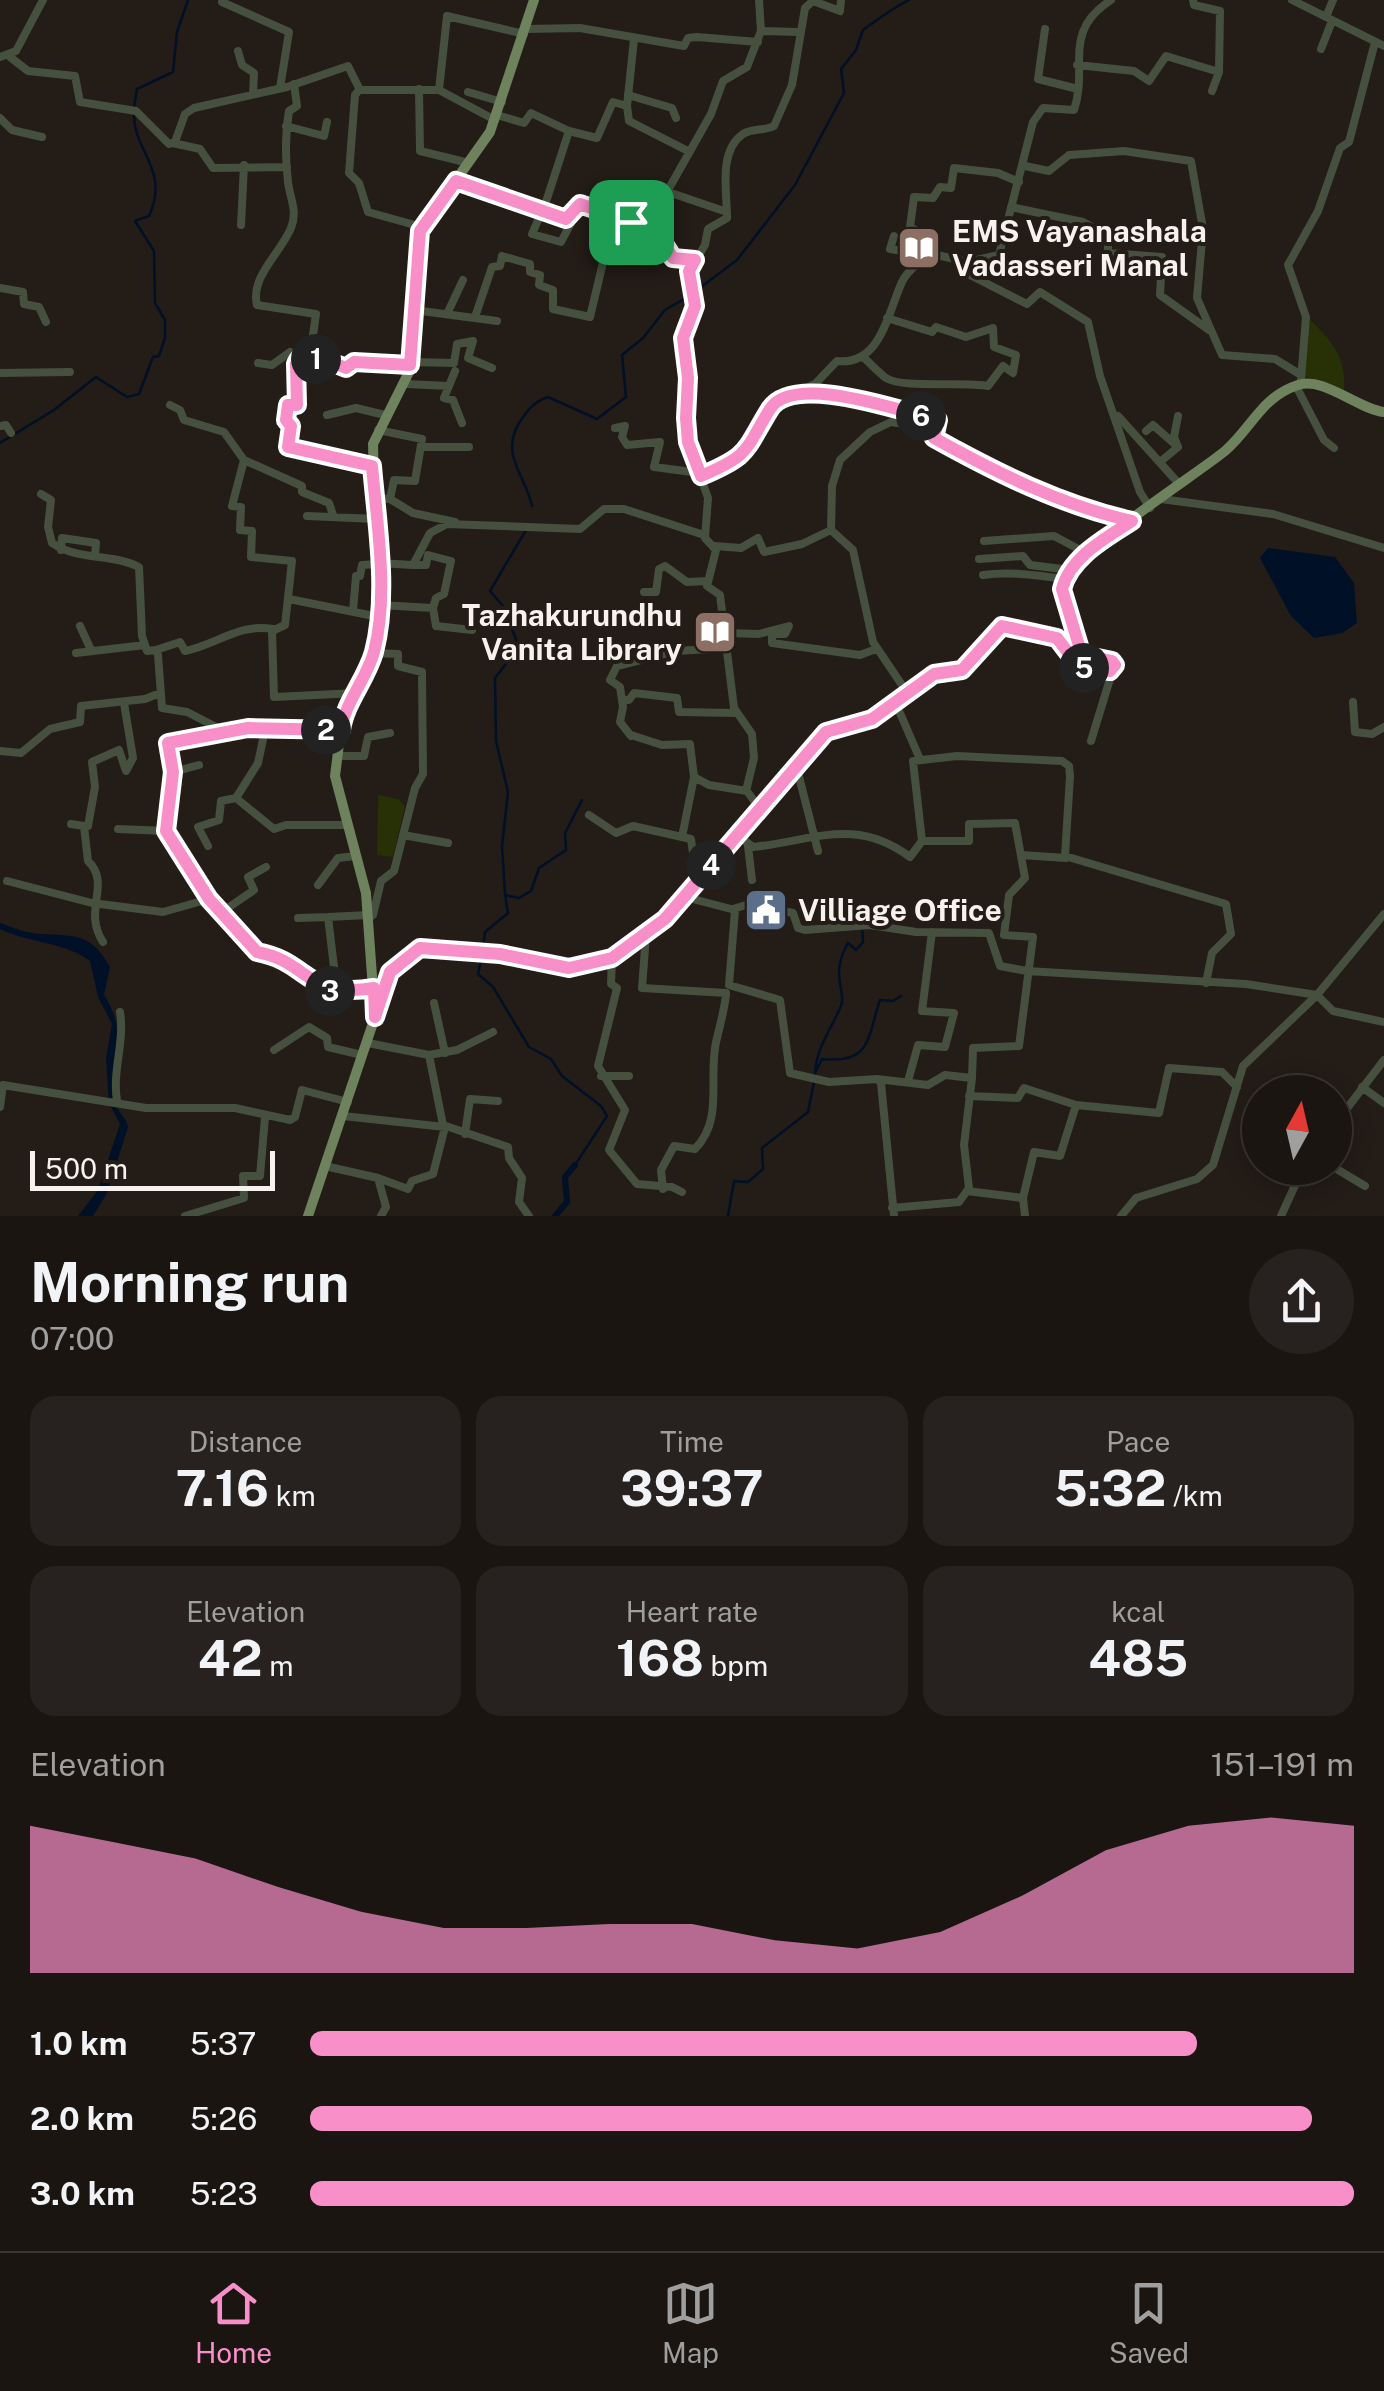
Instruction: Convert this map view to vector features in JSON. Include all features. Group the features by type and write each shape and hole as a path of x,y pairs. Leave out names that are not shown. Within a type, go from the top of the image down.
{"main road":[{"path":"375,1017 368,917 336,784 341,730 374,653 379,611 372,466 378,430 406,384 411,364 422,227 496,118 534,0"},
{"path":"308,1216 390,972 411,952 420,948 472,951 569,968 612,958 646,934 685,897 826,732 872,719 934,674 962,670 1005,624 1057,638 1079,667 1113,668 1112,661 1088,656 1080,649 1062,594 1068,575 1086,554 1234,442 1262,406 1299,381 1384,412"}],"street":[{"path":"10,57 43,0"},
{"path":"650,222 711,114 724,81 745,71 762,31 759,0"},
{"path":"704,535 708,498 688,442 683,338 695,306 689,271 708,229 728,218 731,145 752,130 774,126 792,84 798,32 809,1 840,11 842,0"},
{"path":"894,236 890,249 927,255 937,252 967,262 999,254 1025,166 1026,146 1040,110 1074,110 1082,29 1098,8 1111,0"},
{"path":"1193,0 1194,5 1220,11"},
{"path":"1212,91 1219,72 1220,11 1224,0"},
{"path":"1292,0 1380,44 1348,142 1340,148 1318,211 1288,265 1306,316 1299,381"},
{"path":"1321,49 1333,0"},
{"path":"222,2 288,32 280,88"},
{"path":"439,90 447,16 525,31 580,28 684,46 688,38 697,37 758,42"},
{"path":"1044,28 1038,79 1078,89"},
{"path":"762,31 798,32"},
{"path":"634,39 628,121 688,150"},
{"path":"238,51 242,64 254,73 253,94"},
{"path":"1077,64 1134,72 1148,81 1166,56 1219,72"},
{"path":"0,57 10,57 28,71 75,76 82,104 134,111 162,141 200,149 210,166 287,167"},
{"path":"173,143 185,114 194,108 280,88 348,66 359,90"},
{"path":"294,84 296,106 289,111 286,126 294,214 272,262 257,281 255,300 257,305 316,314 312,342 321,358"},
{"path":"418,89 420,151 469,162"},
{"path":"422,227 368,212 359,183 349,172 354,94 359,90 439,90 496,118 524,123 532,113 568,131 598,138 613,102 627,106"},
{"path":"468,92 502,102"},
{"path":"628,95 672,108 676,118"},
{"path":"0,118 12,130 42,137"},
{"path":"286,126 324,136 327,122"},
{"path":"456,181 542,211 566,219 571,223 561,242 532,234 542,211 568,131"},
{"path":"1025,166 1049,170 1069,155 1142,151 1190,161 1203,229 1197,298 1222,355 1275,358 1299,381 1324,440 1334,448"},
{"path":"240,225 244,166"},
{"path":"909,252 917,231 910,227 914,197 933,198 940,186 951,188 954,168 998,173 1018,182"},
{"path":"668,192 728,212"},
{"path":"566,219 580,204 614,216 650,222 673,258 695,260"},
{"path":"1011,207 1086,223 1108,235 1108,253 1162,257 1160,295 1212,332"},
{"path":"476,318 492,266 500,266 502,256 530,264 530,272 540,276 539,285 553,290 553,309 590,317 614,216"},
{"path":"615,428 624,426 622,437 628,445 660,442 654,467 701,474 747,452 776,402 806,389 837,361 869,354 901,282 927,255"},
{"path":"967,262 970,275 996,290 1027,304 1040,292 1088,322 1112,409 1140,492 1150,508"},
{"path":"447,314 463,280"},
{"path":"0,288 23,292 24,304 39,307 46,322"},
{"path":"414,310 498,322"},
{"path":"862,356 888,379 902,384 956,380 988,386 1003,366 1013,373 1016,355 994,348 993,328 966,336 936,327 932,332 887,318"},
{"path":"298,360 321,358 346,368 354,362 454,363 457,344 473,341 468,358 492,368"},
{"path":"258,363 272,365 290,352 298,360 297,405 288,405 286,420 291,426 288,447 372,466"},
{"path":"0,373 70,372"},
{"path":"456,372 444,398 453,400 462,424"},
{"path":"406,384 449,386"},
{"path":"806,389 938,420 934,438"},
{"path":"170,405 180,410 184,420 224,432 244,460 286,475 302,486 302,492 328,504 333,515"},
{"path":"327,414 356,408 385,416"},
{"path":"1112,409 1180,485"},
{"path":"1178,416 1174,437 1178,447"},
{"path":"831,530 835,469 852,446 882,423 892,422 912,426 1054,497 1132,521"},
{"path":"1146,430 1153,425 1178,447"},
{"path":"0,426 6,426 12,433"},
{"path":"378,430 422,439 416,481 394,480 390,499"},
{"path":"421,447 470,447"},
{"path":"1160,462 1178,447"},
{"path":"41,494 50,497 48,527 52,543 61,550 121,558 139,567 147,652 180,642 189,650 225,640 238,629 284,629 292,562 251,558 252,531 240,530 241,507 232,506 244,460"},
{"path":"374,498 390,499 413,513 458,524 580,529 593,514 620,509 704,535 714,546 742,548 758,538 764,552 802,544 831,530"},
{"path":"1161,499 1273,514 1384,548"},
{"path":"307,516 376,520"},
{"path":"412,564 436,528 458,524"},
{"path":"831,530 853,550 876,649 906,692"},
{"path":"984,540 1054,536 1086,554"},
{"path":"61,550 62,538 96,543 95,556"},
{"path":"714,546 709,589 720,595 736,712 752,734 754,758 746,790"},
{"path":"353,611 356,576 360,576 362,564 426,565 428,556 451,561 444,594 436,598 433,608 436,626 472,630"},
{"path":"979,559 1023,556 1030,565 1068,575"},
{"path":"644,592 656,592 659,569 665,566 687,582 708,581"},
{"path":"983,574 1036,572 1049,579 1068,575"},
{"path":"289,598 353,611 433,608"},
{"path":"80,626 91,650"},
{"path":"728,633 759,634 789,626 785,634 772,634 772,643 860,655 876,649"},
{"path":"273,629 274,697 357,692"},
{"path":"76,652 145,646"},
{"path":"682,837 694,777 690,744 662,746 630,733 620,722 620,688 610,680 617,666 676,651 727,648"},
{"path":"156,650 162,708 187,712 228,733"},
{"path":"298,918 373,915 382,881 394,871 423,774 422,672 400,667 398,654 374,653"},
{"path":"1091,741 1113,668"},
{"path":"0,751 21,753 50,728 80,722 81,706 124,703 160,693"},
{"path":"622,700 630,700 634,693 653,694 677,698 678,712 736,712"},
{"path":"1353,702 1356,732 1372,734 1384,727"},
{"path":"70,824 88,826 95,788 92,762 120,750 126,771 133,758 124,703"},
{"path":"898,706 920,757"},
{"path":"341,730 265,730 168,743 173,772 166,831 209,899 253,950 275,954 308,979 337,992 374,988"},
{"path":"208,846 198,826 219,820 222,801 236,798 258,762 265,730"},
{"path":"337,756 364,756 368,738 390,733"},
{"path":"748,846 827,832 861,834 889,841 910,857 922,841 913,760 920,757 1066,763 1070,776 1067,858"},
{"path":"173,772 199,764"},
{"path":"796,765 818,852"},
{"path":"694,777 709,786 746,790 760,809"},
{"path":"236,798 274,830 286,825 346,825"},
{"path":"589,815 616,833 633,826 691,839 697,882"},
{"path":"922,841 968,842 968,824 1015,823 1025,878 1009,895 1004,936"},
{"path":"84,826 88,862 96,869 100,888 92,903 92,926 102,942"},
{"path":"118,829 166,831"},
{"path":"403,835 448,843"},
{"path":"737,835 748,846 752,880"},
{"path":"1021,855 1095,862 1202,898 1222,900 1230,913 1231,934 1212,953 1206,983"},
{"path":"318,885 338,858 356,856"},
{"path":"222,912 254,890 248,877 266,867"},
{"path":"7,881 92,903 163,912 209,899"},
{"path":"685,897 733,909 749,904 793,913 798,928 805,930 870,924 932,932 1032,936 1018,1046 973,1048 964,1145 969,1162 967,1190 959,1202 893,1212 877,1079"},
{"path":"663,1189 661,1170 674,1146 695,1149 712,1121 716,1042 729,985 733,909"},
{"path":"1120,1216 1136,1198 1197,1179 1213,1165 1243,1066 1317,995 1384,914"},
{"path":"328,917 337,992"},
{"path":"908,1081 918,1046 945,1047 954,1014 922,1011 932,932"},
{"path":"989,933 1000,966 1317,995 1333,1011 1384,1022"},
{"path":"646,934 642,988 726,995"},
{"path":"612,958 611,984 617,988 600,1056 601,1076 625,1110 609,1150 637,1184 663,1189 672,1186 682,1192"},
{"path":"729,985 780,1000 790,1074 829,1082 877,1079 928,1085 945,1075 972,1078"},
{"path":"434,1004 445,1054"},
{"path":"112,1100 116,1054 123,1031 120,1012"},
{"path":"274,1050 310,1027 327,1038 328,1046 362,1055"},
{"path":"368,1042 429,1055 445,1054 493,1032"},
{"path":"325,1166 408,1189 412,1181 433,1174 445,1127 429,1055"},
{"path":"1352,1101 1384,1060"},
{"path":"969,1096 1018,1098 1024,1088 1076,1105 1159,1113 1168,1068 1222,1072 1237,1087"},
{"path":"0,1074 0,1107"},
{"path":"601,1076 629,1076"},
{"path":"2,1086 146,1108 236,1108 264,1117 294,1119 304,1090 348,1102"},
{"path":"1362,1087 1384,1102"},
{"path":"465,1134 470,1100 498,1101"},
{"path":"1025,1216 1023,1198 1034,1152 1060,1156 1076,1105"},
{"path":"343,1116 445,1127 508,1147 509,1158 522,1178 519,1202 529,1216"},
{"path":"185,1216 244,1198 243,1176 260,1176 264,1117"},
{"path":"378,1178 386,1207 381,1216"},
{"path":"1352,1178 1365,1186"},
{"path":"1281,1216 1295,1185"},
{"path":"967,1190 1023,1198"},
{"path":"922,1205 922,1216"}],"green space":[{"path":"1310,320 1337,352 1344,392 1302,375"},
{"path":"378,795 398,799 405,806 393,857 377,855"}],"water":[{"path":"1268,548 1335,557 1354,583 1357,623 1342,633 1314,638 1291,616 1260,558"},
{"path":"0,923 30,933 81,938 96,948 110,967 104,995 116,1023 113,1084 115,1101 128,1127 107,1193 93,1216 78,1216 98,1190 120,1124 109,1103 106,1058 112,1024 98,997 90,961 70,950 11,934 0,929"}],"waterway":[{"path":"134,107 137,89 173,72 177,32 188,0"},
{"path":"697,290 737,260 795,185 844,93 841,69 856,50 863,30 909,0"},
{"path":"0,443 54,410 96,377 127,397 139,394 153,357 159,356 165,320 155,303 154,251 135,221 149,216 156,186 134,115"},
{"path":"532,506 512,445 525,415 534,404 548,397 597,419 626,397 622,355 643,338 665,310 691,295"},
{"path":"505,894 502,846 508,792 496,741 495,678 519,647 503,606 490,591 526,530"},
{"path":"483,947 485,932 508,913 505,895 519,898 531,891 539,868 566,850 565,833 582,800"},
{"path":"815,1075 821,1047 841,1006 842,955 848,943 856,950 863,942 862,927"},
{"path":"482,955 478,974 493,987 529,1047 551,1059 562,1076 601,1106 607,1116 575,1165"},
{"path":"815,1073 822,1059 838,1060 858,1053 869,1037 880,1000 893,1001 901,996"},
{"path":"728,1216 734,1181 748,1182 763,1169 762,1148 808,1112 814,1082"},
{"path":"555,1216 567,1202 565,1177 575,1165"}],"place":[{"name":"EMS Vayanashala Vadasseri Manal","path":"919,248"},
{"name":"Tazhakurundhu Vanita Library","path":"715,632"},
{"name":"Villiage Office","path":"766,910"}],"route":[{"path":"456,181 566,219 580,204 631,222 650,222 673,258 695,260 689,271 695,306 683,338 688,378 688,442 701,476 747,452 776,402 806,389 938,420 934,438 980,464 1089,511 1132,521 1086,554 1070,570 1062,589 1080,649 1088,656 1110,660 1115,665 1110,671 1087,670 1072,662 1057,638 1009,624 1002,626 962,670 927,677 872,719 826,732 665,919 612,958 569,968 500,954 420,948 390,972 375,1017 374,988 332,992 324,989 275,954 253,950 217,903 209,899 174,838 166,831 173,772 168,743 248,728 341,730 346,708 367,674 378,630 378,532 372,466 288,447 288,405 297,405 296,364 298,360 321,358 326,364 346,368 354,362 410,365 420,231 456,181"}]}
